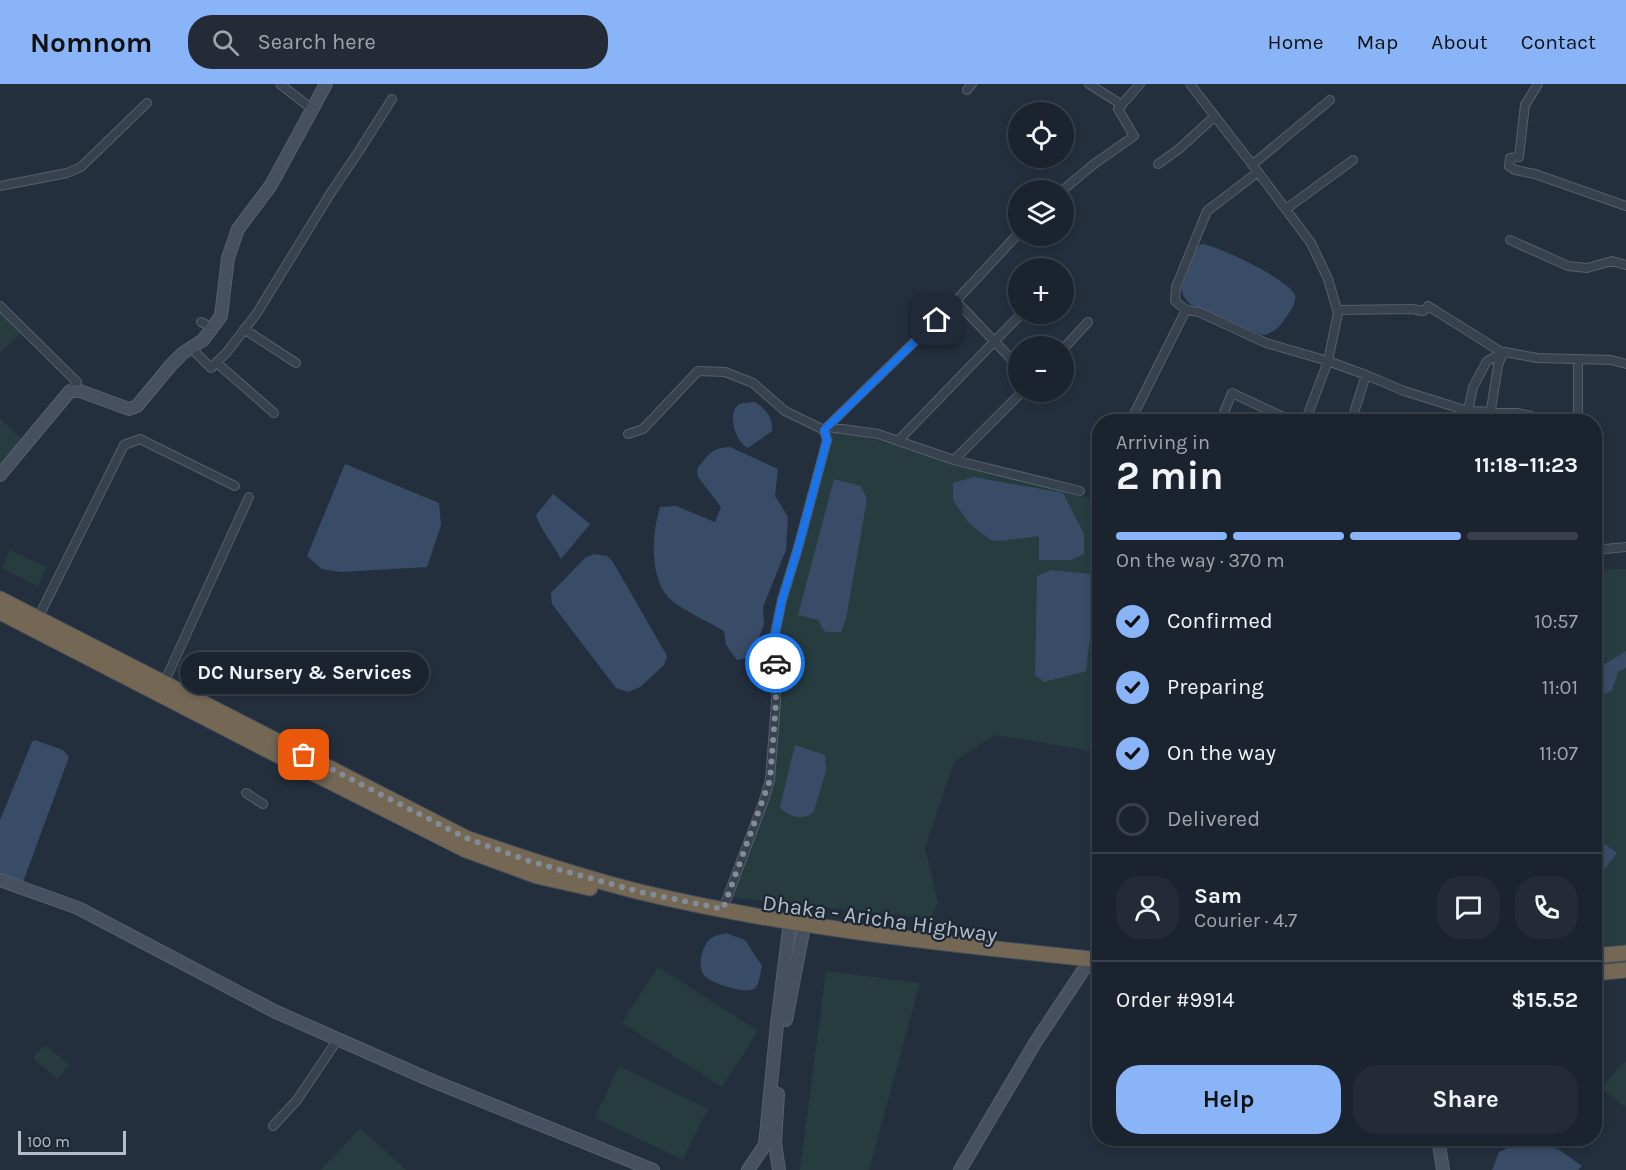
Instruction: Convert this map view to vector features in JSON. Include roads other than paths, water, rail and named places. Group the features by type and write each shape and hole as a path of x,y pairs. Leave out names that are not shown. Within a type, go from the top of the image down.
{"highway":[{"path":"0,599 466,838 532,862 640,892 723,909 867,934 1092,965"},
{"name":"Dhaka - Aricha Highway","path":"0,612 387,812 466,850 537,876 704,915 796,931 1092,965"},
{"path":"1602,955 1626,953"},
{"path":"1602,964 1626,962"},
{"path":"1602,973 1626,970"}],"street":[{"path":"280,84 312,109"},
{"path":"70,391 80,391 129,409 137,406 183,353 203,340 221,316 228,258 238,229 271,185 326,84"},
{"path":"1089,84 1122,105"},
{"path":"1074,181 1134,136 1118,109 1140,84"},
{"path":"1538,84 1525,105 1520,157 1510,158 1509,166 1515,171 1535,174 1572,189 1626,206"},
{"path":"1193,85 1311,243 1328,279 1338,313 1329,362 1308,414"},
{"path":"192,349 209,367 217,363 257,313 392,99"},
{"path":"1330,100 1207,211 1176,287 1175,301 1186,310 1199,312 1266,344 1329,362 1404,391 1468,411 1522,414"},
{"path":"0,186 67,173 81,167 147,103"},
{"path":"1158,164 1179,149 1215,116"},
{"path":"1286,209 1353,160"},
{"path":"1510,240 1568,266 1587,268 1611,261 1626,265"},
{"path":"826,428 956,301 1008,245"},
{"path":"956,301 1008,356"},
{"path":"0,306 77,382 0,475"},
{"path":"1337,310 1412,309 1423,311 1428,306 1503,353"},
{"path":"1134,414 1186,310"},
{"path":"201,322 213,328"},
{"path":"1074,337 1088,322"},
{"path":"898,441 1011,324"},
{"path":"244,329 296,363"},
{"path":"1468,411 1473,387 1487,361 1505,352 1537,358 1611,360 1626,364"},
{"path":"1490,414 1498,365 1503,353"},
{"path":"1578,359 1578,414"},
{"path":"217,363 274,413"},
{"path":"628,434 643,429 698,371 724,372 753,383 784,411 826,428 878,434 954,460 1080,491"},
{"path":"1354,414 1366,375"},
{"path":"1223,414 1232,393 1277,414"},
{"path":"954,460 1012,402"},
{"path":"723,909 770,780 776,702 775,634 782,600 827,440 826,428"},
{"path":"38,618 124,445 140,439 235,486"},
{"path":"164,683 249,497"},
{"path":"1602,549 1626,547"},
{"path":"246,793 263,804"},
{"path":"0,880 78,908 274,1011 428,1079 653,1170"},
{"path":"748,1170 765,1145 777,1024 796,931"},
{"path":"779,1170 776,1143 779,1084 796,931"},
{"path":"960,1170 1035,1043 1092,969"},
{"path":"273,1126 297,1100 338,1039"},
{"path":"1439,1146 1443,1170"}],"water":[{"path":"1201,244 1222,250 1252,264 1290,289 1295,295 1295,301 1277,328 1262,335 1190,304 1181,289 1197,248"},
{"path":"755,402 768,414 772,422 772,431 748,448 737,435 733,416 737,406"},
{"path":"730,447 778,469 775,496 788,517 786,550 763,607 764,624 752,657 737,660 726,645 724,631 668,597 658,577 654,554 655,529 660,507 676,506 715,522 721,507 698,477 697,469 711,453"},
{"path":"345,464 439,503 441,525 427,567 340,572 322,569 307,556"},
{"path":"974,477 1063,493 1084,534 1084,554 1071,560 1039,560 1039,536 1000,541 990,540 968,522 953,500 953,483"},
{"path":"834,479 861,486 867,499 846,619 841,632 825,632 818,620 798,615"},
{"path":"553,494 590,524 561,559 536,515"},
{"path":"594,554 607,556 613,562 667,656 664,665 640,687 628,692 616,688 552,604 551,593 585,558"},
{"path":"1051,570 1091,574 1092,621 1086,671 1044,682 1035,675 1037,576"},
{"path":"1626,651 1626,668 1618,672 1612,690 1602,696 1602,666"},
{"path":"35,740 63,750 69,757 23,882 0,878 0,820 32,742"},
{"path":"795,745 825,755 826,771 814,811 801,817 792,816 780,807"},
{"path":"1602,842 1617,853 1602,872"},
{"path":"726,933 745,940 762,966 758,983 752,990 731,988 704,975 701,959 706,944 713,937"},
{"path":"1512,1146 1545,1146 1558,1149 1582,1166 1578,1170 1492,1170 1499,1152"}],"place":[{"name":"DC Nursery & Services","path":"304,755"}]}
